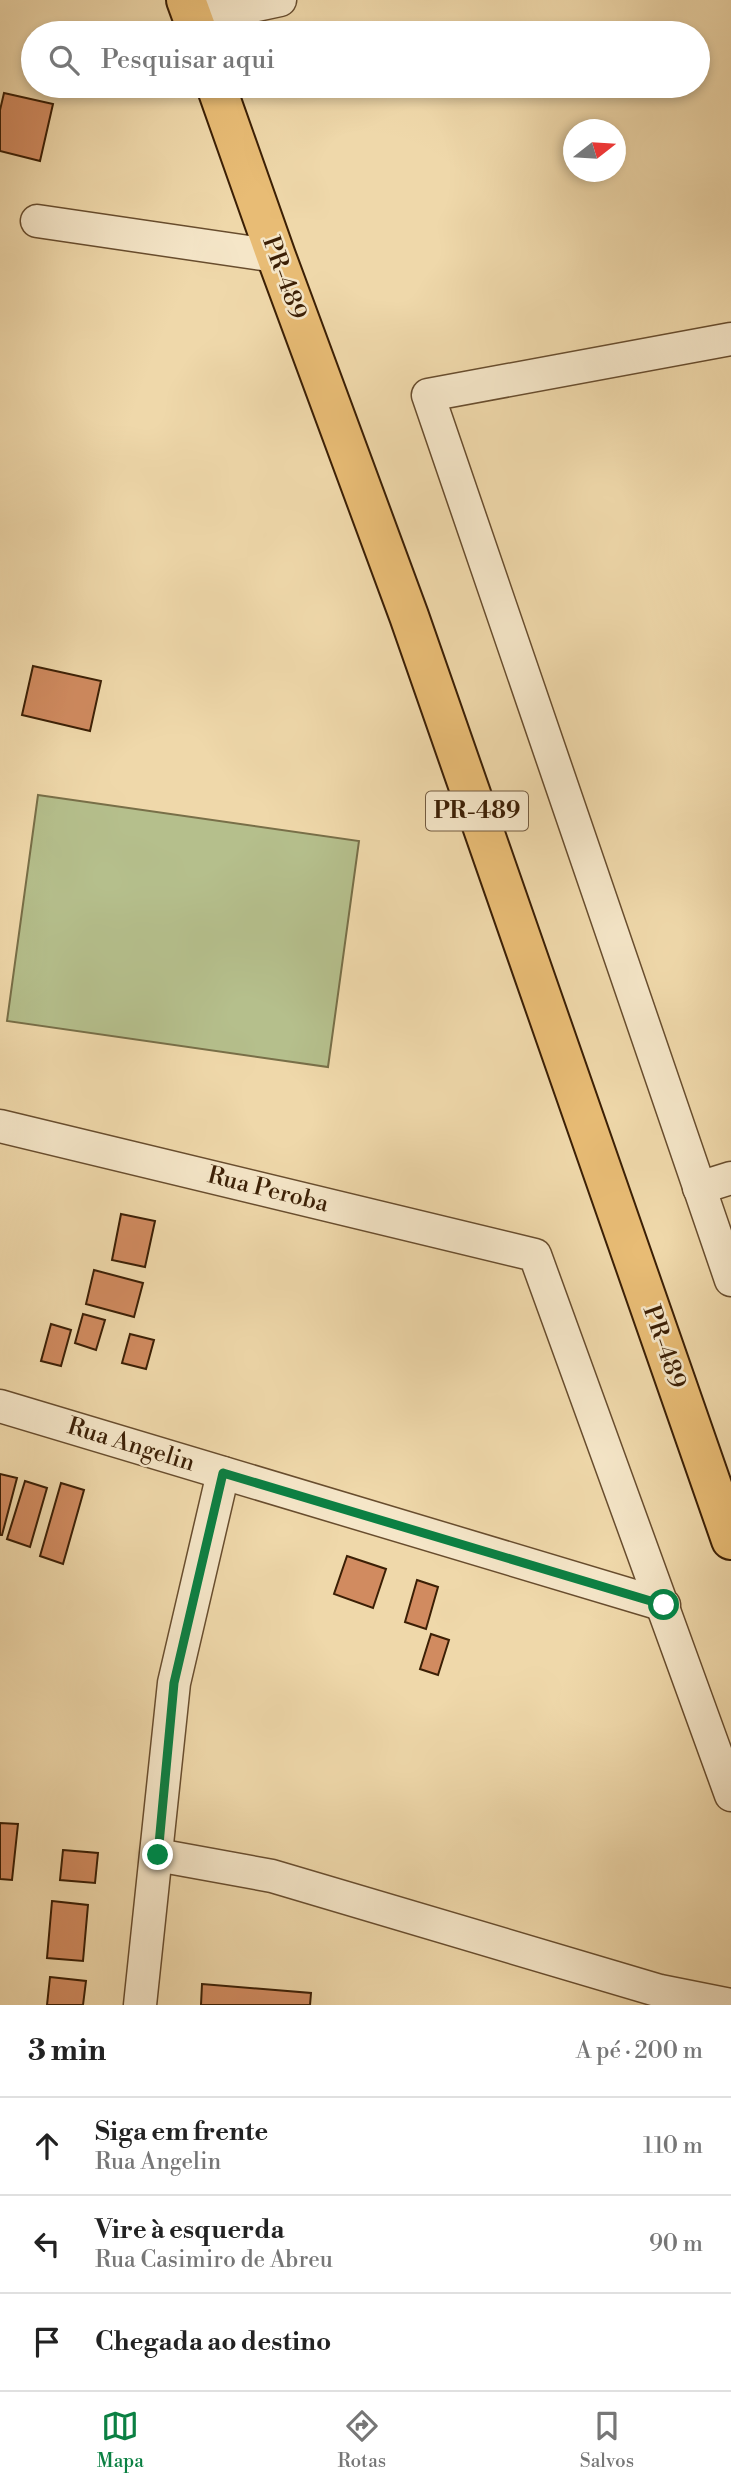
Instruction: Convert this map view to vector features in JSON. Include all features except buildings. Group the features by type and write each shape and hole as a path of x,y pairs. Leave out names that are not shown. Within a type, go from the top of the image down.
{"main road":[{"name":"PR-489","path":"220,98 413,629 731,1540"}],"street":[{"path":"192,18 279,0"},
{"path":"37,221 276,256"},
{"path":"731,339 428,395 731,1280"},
{"name":"Rua Peroba","path":"0,1126 535,1255 664,1605"},
{"path":"699,1188 731,1178"},
{"name":"Rua Angelin","path":"0,1406 664,1605"},
{"path":"140,2005 158,1855 174,1683 223,1473"},
{"path":"664,1605 731,1795"},
{"path":"158,1855 272,1876 660,1991 731,2005"}],"green space":[{"path":"38,795 359,841 328,1067 7,1021"}],"route":[{"path":"158,1855 174,1683 223,1473 664,1605"}]}
